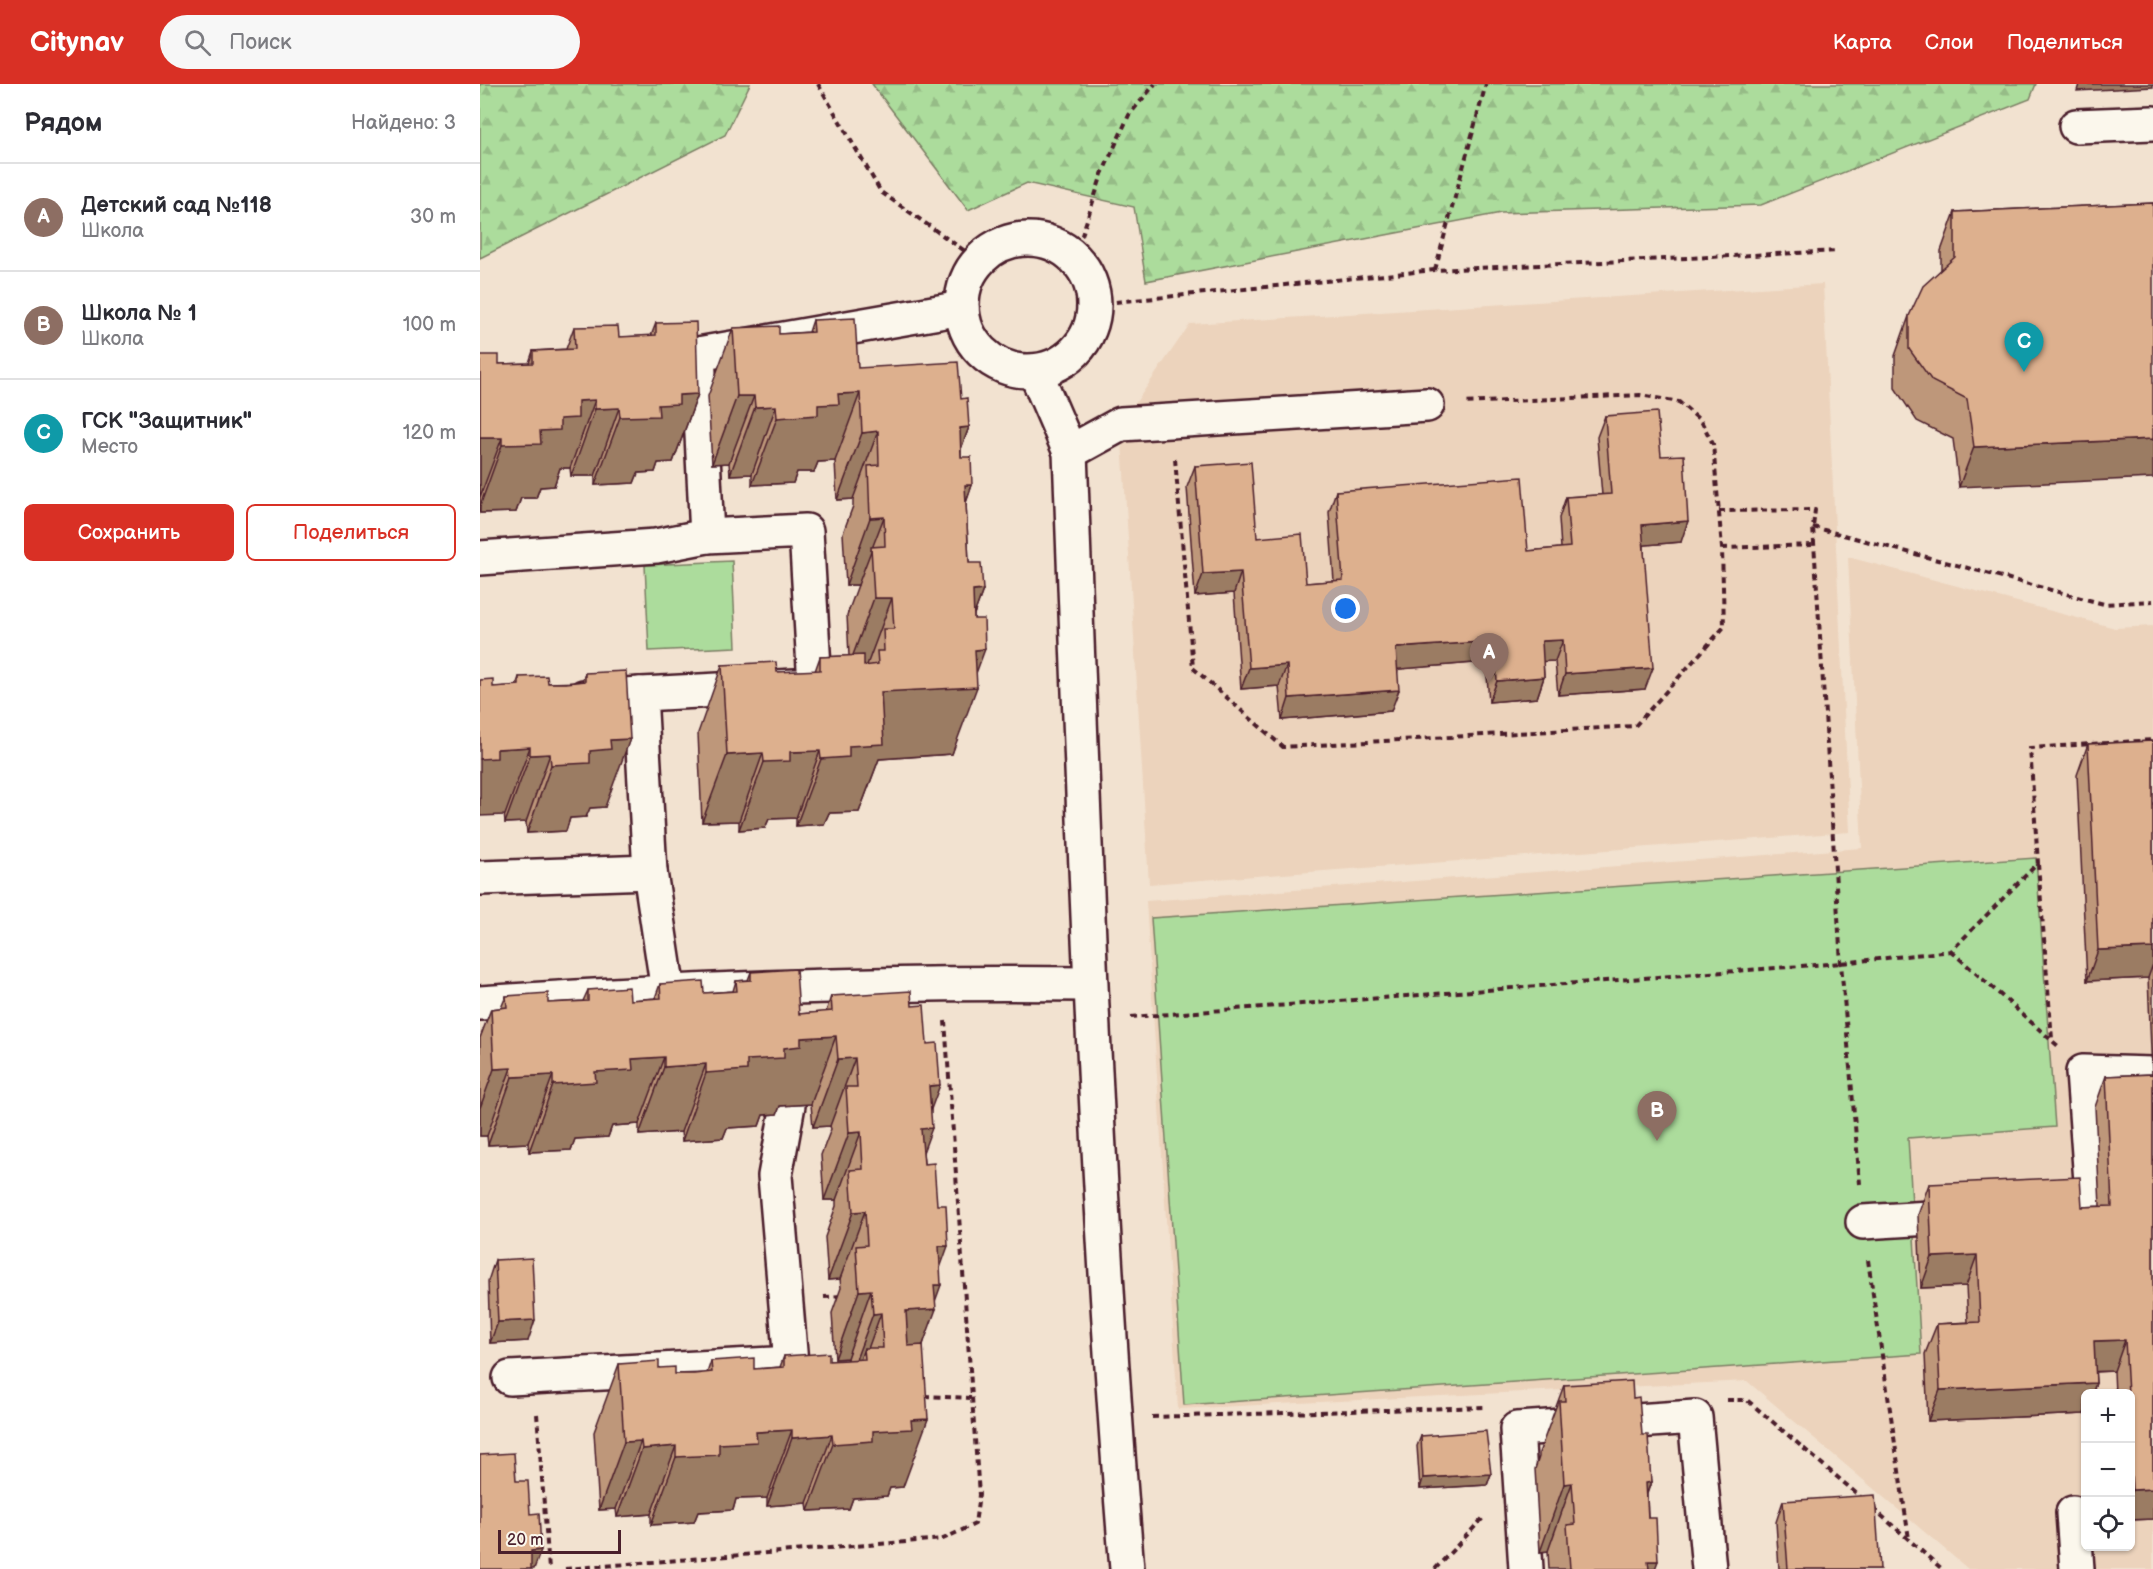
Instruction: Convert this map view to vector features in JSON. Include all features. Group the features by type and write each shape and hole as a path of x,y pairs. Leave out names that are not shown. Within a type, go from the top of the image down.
{"lane":[{"path":"2076,126 2153,123"},
{"path":"1032,239 1051,242 1068,252 1083,266 1092,284 1095,304 1092,324 1084,342 1071,356 1055,366 1035,371 1014,370 994,362 977,348 966,329 962,308 963,291 969,274 979,261 994,248 1012,240 1032,239"},
{"path":"664,359 962,308"},
{"path":"698,354 707,536"},
{"path":"1035,371 1070,452 1090,984 1114,1418 1127,1569"},
{"path":"1070,452 1120,424 1427,405"},
{"path":"480,558 656,546 707,536 806,531 815,685 549,699"},
{"path":"640,694 650,872 668,991"},
{"path":"480,878 650,872"},
{"path":"480,1003 668,991 810,986 943,982 1090,984"},
{"path":"805,1017 810,986"},
{"path":"2024,1213 2093,1209 2083,1072 2152,1074"},
{"path":"522,1378 791,1363 775,1176 788,1105"},
{"path":"1863,1222 1989,1215"},
{"path":"1526,1569 1516,1429 1695,1418 1708,1569"},
{"path":"2073,1513 2077,1569"}],"path":[{"path":"818,84 881,192 979,261"},
{"path":"1068,252 1082,235 1102,174 1129,116 1155,84"},
{"path":"1435,270 1486,84"},
{"path":"1095,304 1435,270 1837,251"},
{"path":"1171,420 1193,668 1283,747 1635,726 1724,627 1722,548 1713,444 1701,421 1679,402 1640,395 1427,405"},
{"path":"1719,511 1815,510 1814,545 1841,963 1863,1222 1909,1539"},
{"path":"1813,527 2104,604 2153,601"},
{"path":"1722,548 1814,545"},
{"path":"2052,1040 2030,748 2153,740"},
{"path":"1092,1017 1115,1018 1841,963 1951,951 2038,863"},
{"path":"1951,951 2052,1040 2083,1072"},
{"path":"565,1569 943,1539 975,1524 979,1495 943,982"},
{"path":"522,1378 549,1569"},
{"path":"915,1396 971,1398"},
{"path":"1723,1400 1747,1400 1942,1569"},
{"path":"1114,1418 1496,1407"}],"shaded area":[{"path":"1823,284 1850,832 1149,884 1121,424 1190,324"},
{"path":"1848,557 2115,628 2153,626 2153,1569 1968,1569 1747,1381 1178,1409 1146,901 1862,848"}],"green space":[{"path":"480,84 750,84 725,135 480,258"},
{"path":"872,84 2036,84 2030,99 1761,205 1501,213 1146,281 1134,207 1027,183 968,210"},
{"path":"732,561 736,647 649,651 645,565"},
{"path":"2036,858 2055,1127 1908,1138 1921,1354 1184,1405 1151,918"}],"building":[{"path":"2153,203 2153,439 1974,447 1967,399 1932,381 1909,349 1909,316 1923,286 1955,257 1955,212"},
{"path":"855,318 858,368 958,362 961,399 967,398 969,427 960,428 961,457 971,457 972,485 965,485 969,563 981,563 983,590 973,591 974,619 984,619 985,649 975,650 977,687 881,692 884,744 849,746 849,757 821,759 820,751 790,752 790,761 764,762 763,753 727,755 722,665 776,662 777,672 820,670 820,657 864,655 864,666 878,664 877,651 884,651 883,629 894,629 892,598 874,598 871,547 885,546 884,517 870,518 868,466 879,465 878,431 862,433 860,393 838,394 839,404 818,405 818,415 777,418 776,406 755,407 754,396 737,396 733,328 779,326 779,334 814,332 813,320"},
{"path":"696,322 698,394 679,395 679,404 658,405 659,416 620,417 619,408 595,409 595,400 578,401 578,418 560,419 560,430 540,431 541,444 502,445 502,438 480,438 480,355 499,355 499,364 533,363 533,351 575,349 574,327 618,326 619,337 656,335 656,323"},
{"path":"1657,412 1661,456 1684,455 1688,521 1642,525 1653,668 1565,674 1563,640 1542,641 1544,677 1497,681 1494,641 1396,648 1399,690 1289,698 1287,665 1249,668 1241,572 1203,574 1195,466 1251,462 1257,538 1302,534 1306,583 1343,580 1336,491 1522,477 1528,551 1570,547 1566,497 1611,494 1605,416"},
{"path":"626,671 630,739 610,740 611,749 590,751 590,763 551,765 550,754 530,755 530,747 497,749 497,758 480,759 480,680 493,679 493,687 519,685 519,677 547,676 548,683 566,683 585,681 585,673"},
{"path":"2153,741 2153,948 2098,950 2088,744"},
{"path":"796,969 799,1014 832,1011 831,996 911,991 912,1006 924,1005 927,1044 937,1043 940,1085 929,1086 932,1128 921,1129 924,1164 934,1163 937,1205 946,1205 948,1246 939,1246 941,1285 934,1285 936,1309 906,1311 908,1346 923,1345 928,1419 911,1420 912,1429 873,1431 873,1441 833,1444 832,1435 792,1438 792,1430 756,1432 757,1442 719,1444 719,1455 676,1457 676,1446 642,1449 641,1441 624,1442 619,1364 659,1361 659,1368 675,1367 675,1374 694,1374 712,1372 711,1361 754,1358 754,1369 784,1367 784,1356 829,1353 829,1361 865,1359 864,1348 883,1348 881,1313 873,1314 871,1290 859,1291 856,1246 867,1245 865,1211 853,1212 850,1170 863,1169 861,1132 849,1133 846,1087 857,1087 855,1058 838,1059 836,1036 801,1038 801,1046 784,1048 784,1058 747,1060 747,1070 706,1073 706,1064 664,1067 664,1057 632,1059 633,1070 595,1072 596,1082 553,1085 553,1075 512,1077 511,1068 494,1069 491,1009 507,1007 506,996 548,993 548,1003 588,1001 588,990 629,987 630,1000 661,998 660,984 703,981 704,993 737,991 736,981 751,980 751,972"},
{"path":"2153,1074 2153,1489 2135,1490 2135,1389 2128,1389 2125,1340 2094,1341 2096,1383 1940,1390 1937,1324 1980,1322 1977,1255 1932,1257 1929,1184 2080,1177 2082,1207 2112,1206 2106,1076"},
{"path":"532,1258 535,1320 498,1322 495,1260"},
{"path":"1632,1381 1633,1398 1639,1397 1642,1435 1648,1435 1651,1482 1646,1483 1648,1518 1656,1518 1658,1561 1648,1561 1649,1569 1570,1569 1567,1525 1575,1524 1572,1483 1564,1484 1559,1401 1565,1401 1564,1385"},
{"path":"1486,1431 1491,1474 1423,1478 1421,1436"},
{"path":"514,1453 516,1481 528,1481 530,1514 539,1513 541,1550 531,1551 531,1569 480,1569 480,1455"},
{"path":"1875,1495 1880,1569 1788,1569 1783,1501"}],"place":[{"name":"ГСК \"Защитник\"","path":"2024,372"},
{"name":"Детский сад №118","path":"1489,683"},
{"name":"Школа № 1","path":"1657,1141"}]}
